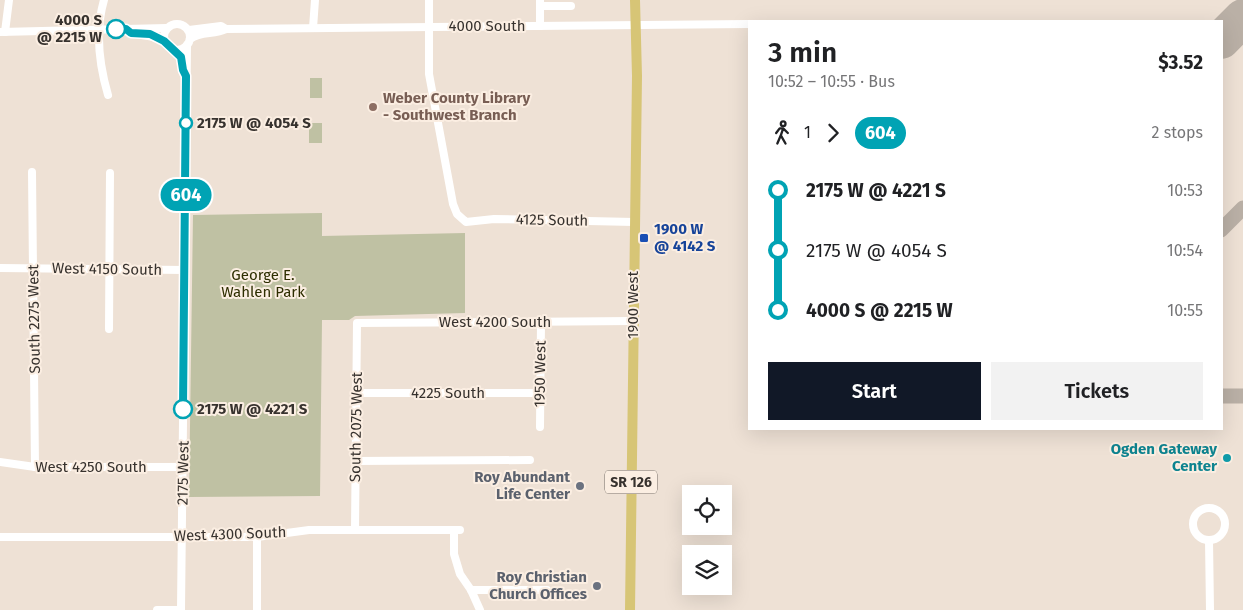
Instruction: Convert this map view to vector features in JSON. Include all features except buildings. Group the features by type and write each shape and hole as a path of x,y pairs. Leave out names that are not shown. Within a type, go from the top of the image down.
{"main road":[{"name":"1900 West","path":"630,610 635,0"}],"street":[{"path":"9,0 2,32 98,28 167,28 177,24 184,25 188,30 189,42 175,50"},
{"path":"104,0 98,28 101,71 108,95"},
{"path":"313,28 314,0"},
{"path":"429,0 429,26"},
{"path":"540,26 540,3 571,6"},
{"name":"4000 South","path":"189,42 204,33 219,32 226,29 748,24"},
{"name":"4000 South","path":"188,30 221,26 226,29"},
{"name":"4125 South","path":"429,26 429,74 453,204 462,219 466,222 500,220 634,222"},
{"path":"164,41 164,32 167,28"},
{"path":"126,29 131,33 150,34 164,41 168,47 175,50 181,57 186,76"},
{"name":"2175 West","path":"181,610 186,76 189,70 189,42"},
{"name":"South 2275 West","path":"32,172 35,467"},
{"path":"109,329 110,173"},
{"name":"West 4150 South","path":"0,268 185,270"},
{"name":"1950 West","path":"540,427 541,322"},
{"name":"West 4200 South","path":"357,323 633,322"},
{"name":"South 2075 West","path":"354,530 357,323"},
{"name":"4225 South","path":"356,393 540,393"},
{"path":"355,461 530,460"},
{"name":"West 4250 South","path":"0,462 35,467 183,467"},
{"path":"1207,508 1220,512 1226,522 1222,535 1209,540 1199,536 1193,528 1194,517 1207,508"},
{"name":"West 4300 South","path":"0,537 257,536 309,530 457,530 454,554 460,574 471,590"},
{"path":"257,536 257,610"},
{"path":"1209,540 1210,610"},
{"path":"480,610 471,590 547,590"},
{"path":"157,610 181,610"}],"green space":[{"path":"310,78 322,78 322,98 310,98"},
{"path":"309,123 322,123 322,143 309,143"},
{"name":"George E. Wahlen Park","path":"322,213 322,236 465,233 465,313 355,316 349,320 322,320 320,496 189,497 193,215"}],"taxiway":[{"path":"1223,228 1243,208"},
{"path":"1223,396 1243,396"}],"runway":[{"path":"1223,38 1243,18"}],"bus line":[{"name":"604","path":"116,29 126,29 131,33 150,34 164,41 168,47 179,53 186,76 183,409"}],"place":[{"name":"4000 S @ 2215 W","path":"116,29"},
{"name":"Weber County Library - Southwest Branch","path":"373,107"},
{"name":"2175 W @ 4054 S","path":"186,123"},
{"name":"1900 W @ 4142 S","path":"644,238"},
{"name":"2175 W @ 4221 S","path":"183,409"},
{"name":"Ogden Gateway Center","path":"1227,458"},
{"name":"Roy Abundant Life Center","path":"580,486"},
{"name":"Roy Christian Church Offices","path":"597,586"}]}
